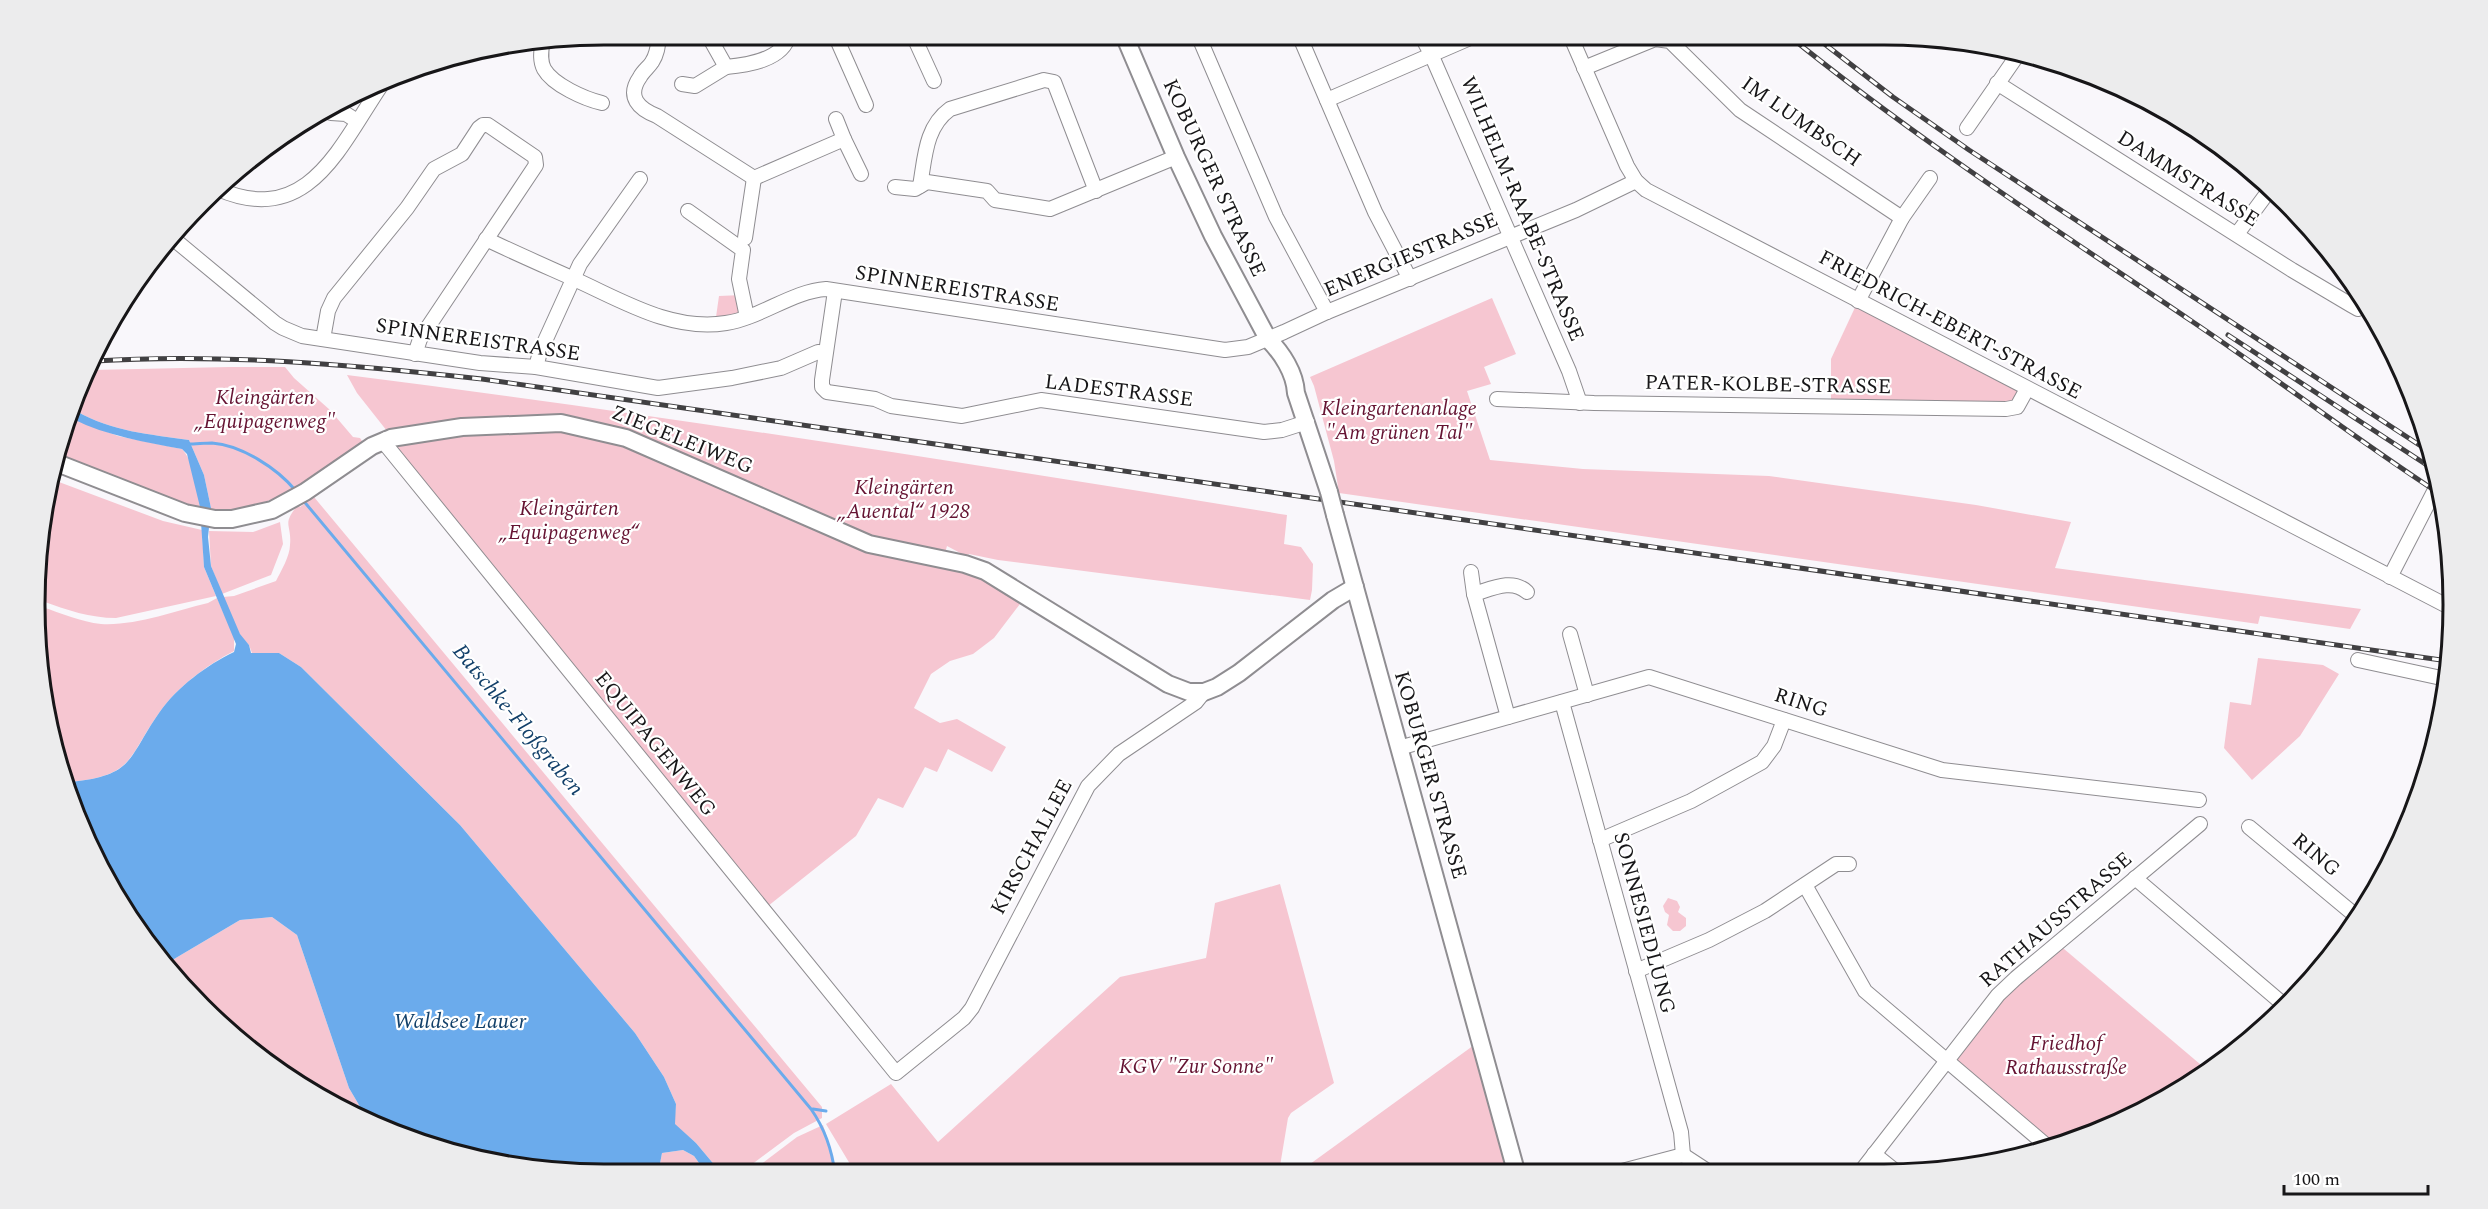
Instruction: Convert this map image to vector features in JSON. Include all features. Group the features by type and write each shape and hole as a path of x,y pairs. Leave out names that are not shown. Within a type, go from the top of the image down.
{"main road":[{"name":"KOBURGER STRASSE","path":"1129,45 1176,158 1224,259 1268,339 1271,354 1277,366 1288,386 1296,393 1307,422 1329,492 1514,1164"},
{"name":"ZIEGELEIWEG","path":"63,465 171,509 207,518 258,515 299,496 372,446 386,439 462,428 540,423 581,426 626,438 868,543 965,564 985,572 1168,684 1189,692 1204,692"},
{"name":"KIRSCHALLEE","path":"1204,692 1239,673 1333,600 1355,587"}],"street":[{"path":"658,45 652,62 639,77 634,89 634,98 642,110 657,116 754,178"},
{"path":"714,45 726,67"},
{"path":"682,84 695,86 726,67 761,60 782,49 784,45"},
{"path":"840,45 866,105"},
{"path":"918,45 934,81"},
{"path":"1203,45 1276,217 1328,312"},
{"path":"1304,45 1375,212 1410,279"},
{"name":"WILHELM-RAABE-STRASSE","path":"1426,45 1569,371 1580,403"},
{"path":"1327,100 1452,45"},
{"name":"FRIEDRICH-EBERT-STRASSE","path":"1575,45 1624,161 1636,181 1651,193 2443,604"},
{"name":"IM LUMBSCH","path":"1584,68 1641,45"},
{"name":"IM LUMBSCH","path":"1674,45 1740,110 1902,218"},
{"path":"542,49 541,60 545,70 552,78 584,99 602,102"},
{"path":"1967,128 2014,61"},
{"path":"920,186 929,136 942,114 950,109 1044,80 1054,82 1096,191"},
{"name":"DAMMSTRASSE","path":"1998,83 2237,234 2352,299"},
{"path":"227,192 249,200 295,193 314,180 327,166 375,95"},
{"path":"337,113 346,114 357,121"},
{"path":"836,118 861,174"},
{"path":"323,339 328,310 334,298 407,208 434,169 462,154 483,125 488,125 526,150 537,161 537,165 420,339 415,354"},
{"path":"754,178 844,140"},
{"path":"895,187 915,189 927,182 987,191 995,200 1050,209 1176,158"},
{"path":"745,238 754,178"},
{"path":"1858,301 1902,218 1930,178"},
{"path":"536,367 540,352 572,278 591,247 640,179"},
{"name":"ENERGIESTRASSE","path":"1268,339 1595,201 1636,181"},
{"path":"2237,234 2265,196"},
{"path":"688,210 743,250 739,279 747,317"},
{"path":"486,239 662,318 702,324 727,323 816,290 835,291"},
{"name":"SPINNEREISTRASSE","path":"178,243 283,328 302,336 480,363 536,367 658,388 732,378 781,368 818,352 825,353 835,291 1225,350 1248,347 1268,339"},
{"name":"LADESTRASSE","path":"825,353 822,387 827,392 875,399 891,406 962,417 1041,399 1264,432 1282,430 1307,422"},
{"name":"PATER-KOLBE-STRASSE","path":"1497,399 1580,403 2006,410 2017,407 2027,389"},
{"name":"EQUIPAGENWEG","path":"386,439 386,445 896,1073"},
{"path":"2390,577 2432,495"},
{"path":"1471,572 1474,594 1508,717"},
{"path":"1474,594 1503,585 1517,586 1527,592"},
{"path":"1570,634 1587,695"},
{"path":"2358,660 2438,677"},
{"name":"RING","path":"1399,748 1649,677 1942,770 2199,800"},
{"name":"KIRSCHALLEE","path":"896,1073 964,1018 972,1008 1088,786 1119,754 1196,702 1204,692"},
{"name":"SONNESIEDLUNG","path":"1562,702 1681,1132 1683,1155"},
{"path":"1600,840 1691,801 1762,762 1774,746 1784,720"},
{"name":"RATHAUSSTRASSE","path":"1867,1164 1998,995 2200,824"},
{"name":"RING","path":"2249,826 2351,912"},
{"path":"1636,971 1709,940 1765,911 1836,864 1849,864"},
{"path":"2135,878 2279,1000"},
{"path":"1805,885 1860,985 1946,1062 2041,1141"},
{"path":"1875,1154 1887,1164"},
{"path":"1649,1164 1683,1155 1697,1164"}],"green space":[{"path":"742,295 747,317 715,324 719,296"},
{"name":"Kleingartenanlage \"Am grünen Tal\"","path":"1492,298 1516,354 1484,367 1491,384 1467,391 1490,460 1583,469 1769,476 1976,505 2071,522 2055,568 2361,609 2350,629 2260,616 2258,624 1339,493 1334,461 1310,377"},
{"path":"1858,301 2027,389 2018,405 1831,406 1831,359"},
{"name":"Kleingärten „Equipagenweg\"","path":"285,367 330,410 353,437 360,438 364,444 295,489 259,504 215,511 211,508 204,475 189,440 117,428 80,413 97,370"},
{"name":"Kleingärten „Auental“ 1928","path":"347,375 817,441 1287,515 1284,544 1301,547 1313,564 1310,600 998,560 969,554 966,556 947,546 945,553 889,544 621,428 387,431 357,393"},
{"path":"77,420 118,436 182,449 190,461 195,477 200,509 65,457"},
{"name":"Kleingärten „Equipagenweg“","path":"581,426 869,544 965,564 1026,596 994,638 973,654 950,661 931,674 914,708 940,723 957,719 1006,747 992,772 948,749 937,772 925,767 903,808 878,798 856,836 763,910 386,445 400,435"},
{"path":"59,482 163,521 202,530 204,567 216,596 116,618 88,615 45,602 50,531"},
{"path":"314,497 822,1107 822,1118 794,1133 752,1164 714,1164 696,1143 674,1124 676,1104 664,1077 635,1033 460,825 301,667 279,653 252,653 249,645 240,635 223,597 234,596 276,581 290,549 288,525 290,517 298,505 300,507"},
{"path":"280,522 283,544 271,575 222,594 211,566 209,531 253,532"},
{"path":"217,598 234,637 234,651 203,670 166,703 134,753 119,769 107,775 74,782 56,714 46,641 45,608 86,621 114,624 155,617 208,603"},
{"path":"2258,658 2323,665 2339,674 2300,736 2252,780 2224,748 2230,702 2251,705"},
{"name":"KGV \"Zur Sonne\"","path":"1280,884 1334,1083 1291,1113 1288,1118 1280,1164 850,1164 826,1124 891,1084 938,1142 1120,977 1206,958 1215,903"},
{"path":"1668,898 1677,901 1680,907 1678,912 1686,918 1686,926 1680,931 1673,931 1667,925 1669,915 1663,906"},
{"path":"272,917 297,935 349,1088 361,1108 294,1070 264,1048 209,1000 173,960 240,920"},
{"name":"Friedhof Rathausstraße","path":"2057,943 2201,1065 2131,1106 2098,1121 2041,1141 1946,1062 1998,995"},
{"path":"1480,1040 1514,1164 1310,1164"},
{"path":"823,1125 834,1164 761,1164 797,1137"},
{"path":"683,1150 694,1156 700,1164 660,1164 662,1153"}],"water":[{"name":"Waldsee Lauer","path":"80,413 117,428 189,440 204,475 211,508 208,537 211,566 240,634 249,645 251,653 279,653 301,667 460,825 635,1033 664,1077 676,1104 675,1124 696,1143 714,1164 700,1164 694,1156 683,1150 662,1153 660,1164 568,1163 531,1159 460,1145 390,1121 361,1108 349,1088 297,935 272,917 240,920 173,960 139,915 120,884 88,819 74,782 107,775 119,769 134,753 166,703 203,670 234,652 236,644 204,567 200,507 187,454 182,449 126,438 77,421"}],"waterway":[{"name":"Batschke‐Floßgraben","path":"188,444 212,443 235,448 269,466 296,491"},
{"name":"Batschke‐Floßgraben","path":"302,499 811,1109 827,1140 833,1164"},
{"path":"813,1109 826,1111"}],"railway":[{"path":"1801,45 1936,147 2430,487"},
{"path":"1826,45 1893,97 1969,150 2419,445"},
{"path":"2228,335 2425,464"},
{"path":"101,361 240,359 386,369 482,379 2440,660"}]}
